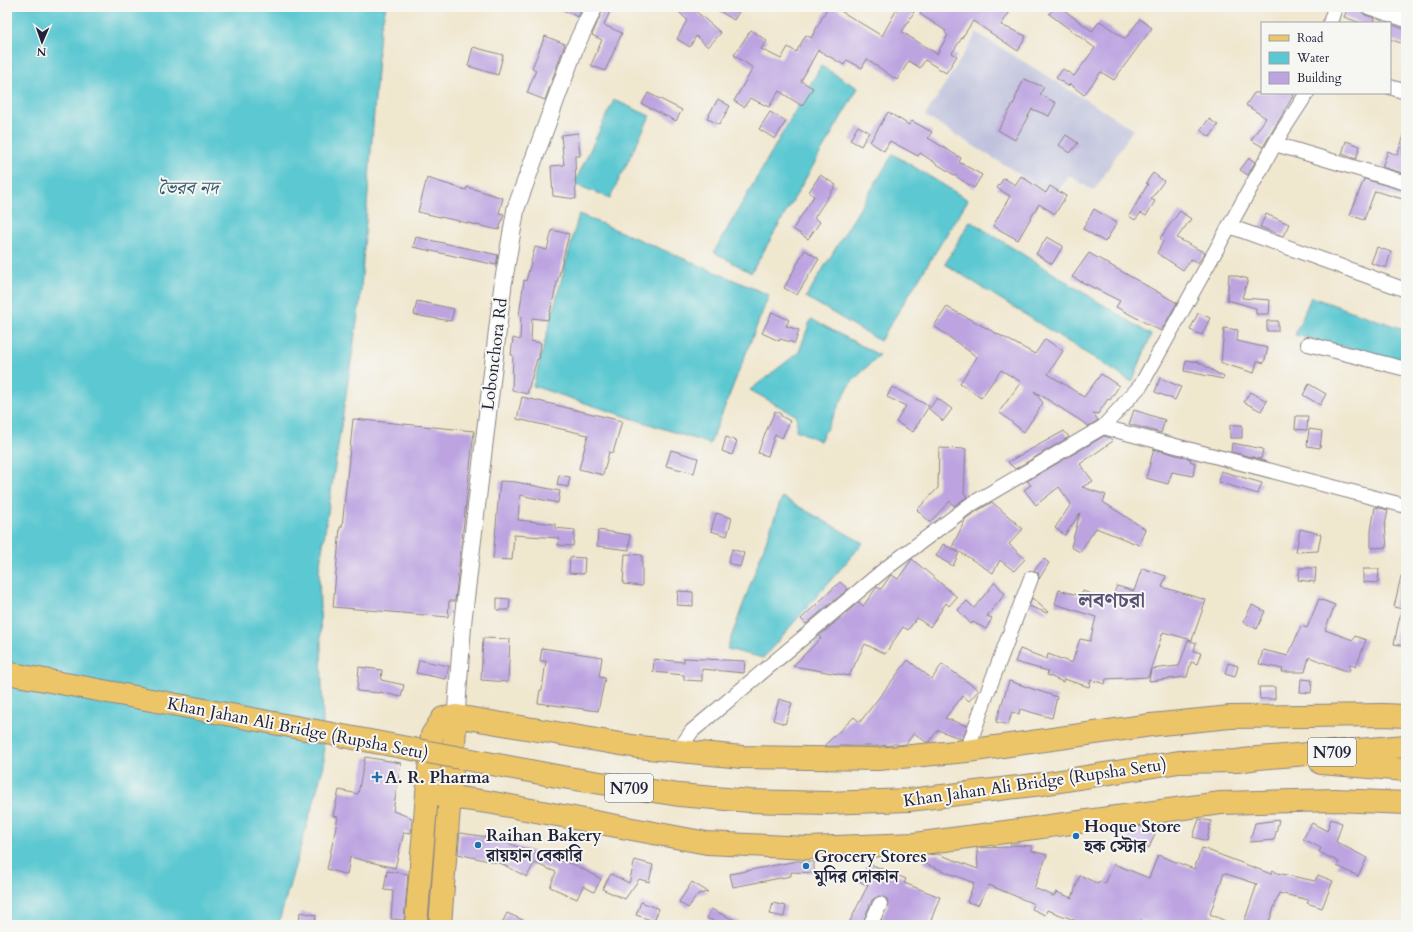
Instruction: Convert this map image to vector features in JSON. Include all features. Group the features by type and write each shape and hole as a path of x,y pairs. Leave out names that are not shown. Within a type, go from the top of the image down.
{"main road":[{"name":"Khan Jahan Ali Bridge (Rupsha Setu)","path":"7,673 562,777 679,795 750,801 826,803 909,800 1042,784 1179,762 1236,761 1258,758"},
{"path":"440,925 456,716"},
{"path":"416,925 432,735 443,718 456,716 638,747 742,757 878,758 967,751 1151,725 1230,717 1406,716"},
{"name":"N709","path":"1258,758 1406,746"},
{"name":"N709","path":"1258,758 1406,770"},
{"path":"427,794 450,805 488,802 707,843 808,848 923,843 1221,803 1335,800 1406,803"}],"street":[{"name":"Lobonchora Rd","path":"456,716 463,619 503,284 516,208 575,47 594,7"},
{"path":"1330,22 1335,7"},
{"path":"1368,7 1406,20"},
{"path":"1391,87 1406,92"},
{"path":"678,751 692,731 884,569 970,505 1103,427 1141,385 1275,144 1306,94"},
{"path":"1275,144 1406,183"},
{"path":"1229,226 1406,290"},
{"path":"1308,344 1406,369"},
{"path":"1103,427 1406,506"},
{"path":"967,751 986,696 1031,578"},
{"path":"870,925 880,904"}],"shaded area":[{"path":"977,33 1133,129 1094,191 1068,175 1055,196 925,116"}],"water":[{"name":"ভৈরব নদ","path":"7,7 386,7 380,30 360,302 319,571 324,765 278,925 7,925"},
{"path":"821,66 858,88 751,273 714,252"},
{"path":"614,100 650,116 610,198 574,184"},
{"path":"893,154 968,200 880,341 806,297"},
{"path":"579,214 769,295 710,444 533,386"},
{"path":"970,221 1151,335 1132,382 945,264"},
{"path":"1311,297 1406,330 1406,362 1295,335"},
{"path":"811,319 879,355 850,384 820,441 796,430 797,416 750,390 799,352"},
{"path":"782,497 863,543 763,658 727,649"}],"building":[{"path":"556,7 583,7 578,17"},
{"path":"604,7 612,7 604,25 622,33 605,71 591,65 602,40 592,35"},
{"path":"674,7 691,7 721,33 708,47 696,36 690,47 677,39 687,20"},
{"path":"713,7 742,7 734,20"},
{"path":"828,7 834,7 882,36 898,7 905,7 914,12 902,32 937,54 948,35 945,33 946,31 920,14 925,7 1013,7 1001,25 1026,36 1018,51 973,21 952,53 957,56 946,73 925,60 920,68 909,61 897,80 867,59 862,68 847,60 844,65 818,50 801,81 813,88 802,106 779,91 769,107 750,98 744,107 734,101 753,68 734,55 751,30 767,41 761,49 781,59 788,47 796,52 806,35 811,38"},
{"path":"1055,7 1060,7 1092,31 1100,21 1125,39 1140,19 1152,28 1114,80 1101,72 1084,95 1070,84 1068,86 1056,78 1063,69 1074,76 1095,48 1049,14"},
{"path":"1348,7 1360,8 1365,15 1374,18 1373,22 1358,22 1344,17"},
{"path":"1391,24 1406,30 1406,45 1391,39"},
{"path":"545,36 565,44 545,100 527,93 536,70 532,68"},
{"path":"473,47 503,55 498,75 468,66"},
{"path":"1024,79 1044,87 1040,94 1056,103 1049,116 1032,109 1015,140 998,130 1016,99"},
{"path":"648,93 682,110 676,121 642,104"},
{"path":"1254,93 1294,94 1263,147 1251,140 1266,118 1246,105"},
{"path":"718,99 730,106 719,125 707,118"},
{"path":"770,112 786,121 775,139 759,129"},
{"path":"888,112 909,125 912,121 932,132 928,138 961,158 959,162 982,175 974,188 920,153 918,156 890,141 884,151 870,142"},
{"path":"1209,119 1218,125 1210,137 1200,130"},
{"path":"858,126 869,132 861,146 850,140"},
{"path":"578,133 580,156 575,156 576,199 553,196 551,166 564,165 561,135"},
{"path":"1405,133 1406,174 1382,167 1388,151 1397,155"},
{"path":"1066,135 1078,143 1070,153 1059,145"},
{"path":"1346,141 1360,146 1356,159 1342,154"},
{"path":"1249,158 1255,162 1248,175 1240,170"},
{"path":"1153,173 1164,181 1151,199 1155,201 1146,216 1141,213 1135,220 1129,216 1148,184 1146,183"},
{"path":"820,175 836,185 814,218 820,222 808,239 793,229 814,196 809,192"},
{"path":"1021,176 1046,193 1050,186 1066,196 1055,214 1039,204 1018,240 993,226 1010,196 997,188 1004,178 1015,185"},
{"path":"427,178 466,190 467,187 503,198 499,213 504,214 499,230 418,212"},
{"path":"1364,179 1406,191 1406,200 1375,191 1364,220 1350,215"},
{"path":"1094,209 1117,223 1105,242 1083,229"},
{"path":"1180,211 1191,219 1177,238 1205,253 1198,263 1191,259 1183,270 1157,253 1163,241 1160,238"},
{"path":"1266,214 1289,224 1283,236 1260,227"},
{"path":"552,230 569,234 548,320 532,318 531,341 541,343 539,359 537,359 527,394 512,390 513,355 511,355 513,338 520,340 521,316 519,316 524,280 526,281 535,247 547,250"},
{"path":"416,237 498,255 496,265 413,247"},
{"path":"1047,237 1063,246 1052,264 1036,254"},
{"path":"1377,247 1391,252 1386,268 1371,263"},
{"path":"805,250 819,259 797,295 784,288"},
{"path":"1089,253 1177,303 1161,331 1116,307 1120,301 1072,277"},
{"path":"1229,274 1248,279 1242,298 1270,300 1269,314 1256,314 1256,308 1227,300"},
{"path":"417,301 454,309 451,321 414,315"},
{"path":"947,307 1035,354 1045,339 1063,351 1048,374 1084,397 1101,374 1119,386 1098,414 1093,413 1098,420 1089,426 1034,391 1043,403 1024,432 999,412 1021,382 1001,370 981,398 960,383 977,357 934,326"},
{"path":"772,312 789,320 786,326 799,330 795,343 780,339 779,341 762,333"},
{"path":"1198,313 1210,318 1202,335 1190,330"},
{"path":"1267,321 1278,321 1278,331 1267,331"},
{"path":"1224,328 1238,330 1237,341 1268,348 1264,363 1257,361 1254,373 1221,363"},
{"path":"1186,360 1198,362 1224,377 1223,379 1184,371"},
{"path":"1160,378 1181,387 1175,400 1155,392"},
{"path":"1309,384 1326,394 1320,405 1303,395"},
{"path":"892,387 929,406 913,432 896,422 906,406 887,397"},
{"path":"1250,392 1267,401 1261,411 1244,402"},
{"path":"522,397 622,421 613,453 609,452 603,475 579,469 588,435 517,419"},
{"path":"937,398 952,409 943,421 929,409"},
{"path":"1134,410 1165,420 1161,433 1129,424"},
{"path":"775,411 790,421 782,438 775,434 768,456 758,453"},
{"path":"1296,416 1308,416 1307,430 1295,429"},
{"path":"353,419 474,431 455,601 449,601 448,617 333,607 340,527 342,527"},
{"path":"1230,425 1242,425 1242,438 1230,438"},
{"path":"1309,429 1322,431 1320,448 1307,446"},
{"path":"1064,431 1069,437 1015,469 1008,462"},
{"path":"1104,436 1113,441 1080,464 1093,481 1082,487 1106,495 1103,502 1145,529 1139,545 1096,528 1080,552 1071,547 1080,513 1065,535 1055,528 1071,504 1059,487 1036,505 1024,490 1031,485 1027,481"},
{"path":"726,437 737,441 732,455 722,451"},
{"path":"1232,443 1263,449 1261,459 1231,452"},
{"path":"939,448 966,449 964,493 967,497 954,506 950,501 930,522 917,510 938,488"},
{"path":"1154,449 1191,459 1190,461 1195,463 1193,476 1172,472 1168,484 1146,478"},
{"path":"671,450 698,458 694,473 666,466"},
{"path":"1221,471 1262,483 1258,494 1219,482"},
{"path":"559,475 570,477 568,487 557,485"},
{"path":"500,481 516,482 560,491 558,503 520,495 518,520 555,524 555,528 575,530 573,546 558,545 559,538 514,535 512,560 493,559"},
{"path":"992,502 1023,529 1009,544 1025,559 1014,571 1000,560 993,573 952,547 966,518"},
{"path":"1375,507 1388,510 1385,525 1387,547 1371,548 1371,531"},
{"path":"716,513 732,518 727,536 711,531"},
{"path":"1300,529 1321,534 1318,551 1296,552"},
{"path":"598,530 630,535 629,550 597,546"},
{"path":"943,544 959,553 953,566 936,556"},
{"path":"732,549 744,553 740,567 728,563"},
{"path":"625,554 642,555 642,586 623,584"},
{"path":"570,557 585,558 584,574 569,573"},
{"path":"912,559 957,597 949,606 946,603 930,627 917,618 908,630 903,627 885,654 865,644 849,676 793,666 821,638 819,636 859,602 863,606 877,587 881,589 890,576 892,575 898,579"},
{"path":"1044,559 1049,563 1039,579 1038,573 1034,570"},
{"path":"1142,568 1166,576 1162,587 1206,600 1192,640 1163,632 1148,677 1106,679 1105,684 1091,680 1089,687 1064,679 1063,682 1047,675 1048,671 1015,662 1020,649 1047,659 1048,654 1072,663 1080,639 1090,641 1096,617 1055,604 1059,590 1081,596 1083,591 1110,601 1117,586 1134,591"},
{"path":"1300,568 1316,568 1315,582 1298,580"},
{"path":"1363,569 1379,569 1378,583 1363,582"},
{"path":"1401,576 1406,577 1406,610 1394,607"},
{"path":"840,582 848,589 806,624 801,619"},
{"path":"995,582 1005,594 987,616 992,618 986,629 973,622 971,624 958,610 967,601 974,608"},
{"path":"678,591 693,592 693,606 677,605"},
{"path":"497,598 510,599 509,610 497,610"},
{"path":"1032,598 1048,612 1047,613 1029,606"},
{"path":"1319,599 1335,605 1325,630 1353,640 1355,636 1366,640 1356,667 1350,664 1349,672 1309,657 1305,672 1282,672 1283,669 1259,664 1263,650 1288,656 1301,626 1307,628"},
{"path":"1252,605 1265,611 1257,629 1243,622"},
{"path":"1401,611 1406,612 1406,646 1394,644"},
{"path":"483,638 510,639 508,682 481,680"},
{"path":"1188,640 1196,643 1194,651 1201,653 1197,664 1191,662 1187,677 1149,681 1151,669 1179,666"},
{"path":"542,648 602,657 599,677 605,678 598,711 538,703 540,690 542,690 546,661 540,661"},
{"path":"684,658 745,661 744,673 702,669 702,681 684,680 684,675 653,672 654,659 684,662"},
{"path":"419,660 449,666 446,679 416,673"},
{"path":"908,660 932,679 942,664 979,690 969,701 963,696 945,718 967,726 962,739 938,730 929,742 926,742 914,733 906,744 898,745 895,743 892,745 878,746 824,746 854,717 860,722"},
{"path":"1228,663 1238,666 1235,677 1225,674"},
{"path":"359,667 382,670 381,680 404,685 401,697 380,692 357,691"},
{"path":"1301,679 1312,680 1311,693 1300,692"},
{"path":"1009,681 1057,697 1052,718 1020,709 1019,714 1012,712 1008,725 996,722"},
{"path":"1259,687 1275,687 1275,699 1260,699"},
{"path":"779,699 792,703 785,724 773,720"},
{"path":"365,757 401,763 393,811 412,818 411,833 404,832 395,868 350,857 347,875 327,869 338,817 333,816 339,790 358,794"},
{"path":"1199,819 1211,821 1207,841 1193,837"},
{"path":"1331,819 1342,823 1336,842 1367,858 1358,876 1337,866 1339,862 1319,852 1321,848 1303,839 1312,823 1327,831"},
{"path":"1279,820 1274,840 1250,842 1255,823"},
{"path":"1142,826 1156,831 1149,848 1120,836 1123,829"},
{"path":"460,833 502,839 501,841 577,866 601,879 594,892 583,886 577,899 550,887 556,872 534,863 527,877 502,864 458,854"},
{"path":"1010,845 1032,846 1032,851 1047,855 1034,888 1054,896 1056,892 1072,898 1080,875 1098,884 1099,881 1105,884 1114,864 1149,878 1158,855 1194,869 1202,848 1271,874 1273,870 1277,873 1315,881 1318,875 1333,881 1322,908 1307,903 1309,900 1279,893 1268,925 1243,925 1257,884 1224,873 1210,914 1234,925 1152,925 1141,920 1140,925 1088,925 1047,910 1045,915 1032,909 1034,904 989,885 978,905 967,902 974,883 923,863 926,855 938,854 978,869 977,848 1010,847"},
{"path":"635,860 653,865 649,882 639,879 625,899 602,889 611,874 629,883"},
{"path":"797,861 814,862 814,873 791,872 791,876 733,887 730,874"},
{"path":"868,863 906,879 904,883 940,897 929,925 879,925 888,904 887,899 880,896 872,900 862,925 848,925 868,885 860,882"},
{"path":"387,871 408,874 404,920 391,919 393,891 384,890"},
{"path":"692,882 708,892 698,894 688,908 679,902"},
{"path":"641,902 659,909 654,921 636,915"},
{"path":"773,903 786,906 784,917 770,914"},
{"path":"711,909 745,925 721,925 707,918"},
{"path":"300,912 316,915 315,925 299,925"},
{"path":"507,913 534,925 501,925"}],"place":[{"name":"A. R. Pharma","path":"377,777"},
{"name":"Hoque Store হক স্টোর","path":"1076,836"},
{"name":"Raihan Bakery রায়হান বেকারি","path":"478,845"},
{"name":"Grocery Stores মুদির দোকান","path":"806,866"}],"district":[{"name":"লবণচরা","path":"1112,600"}]}
